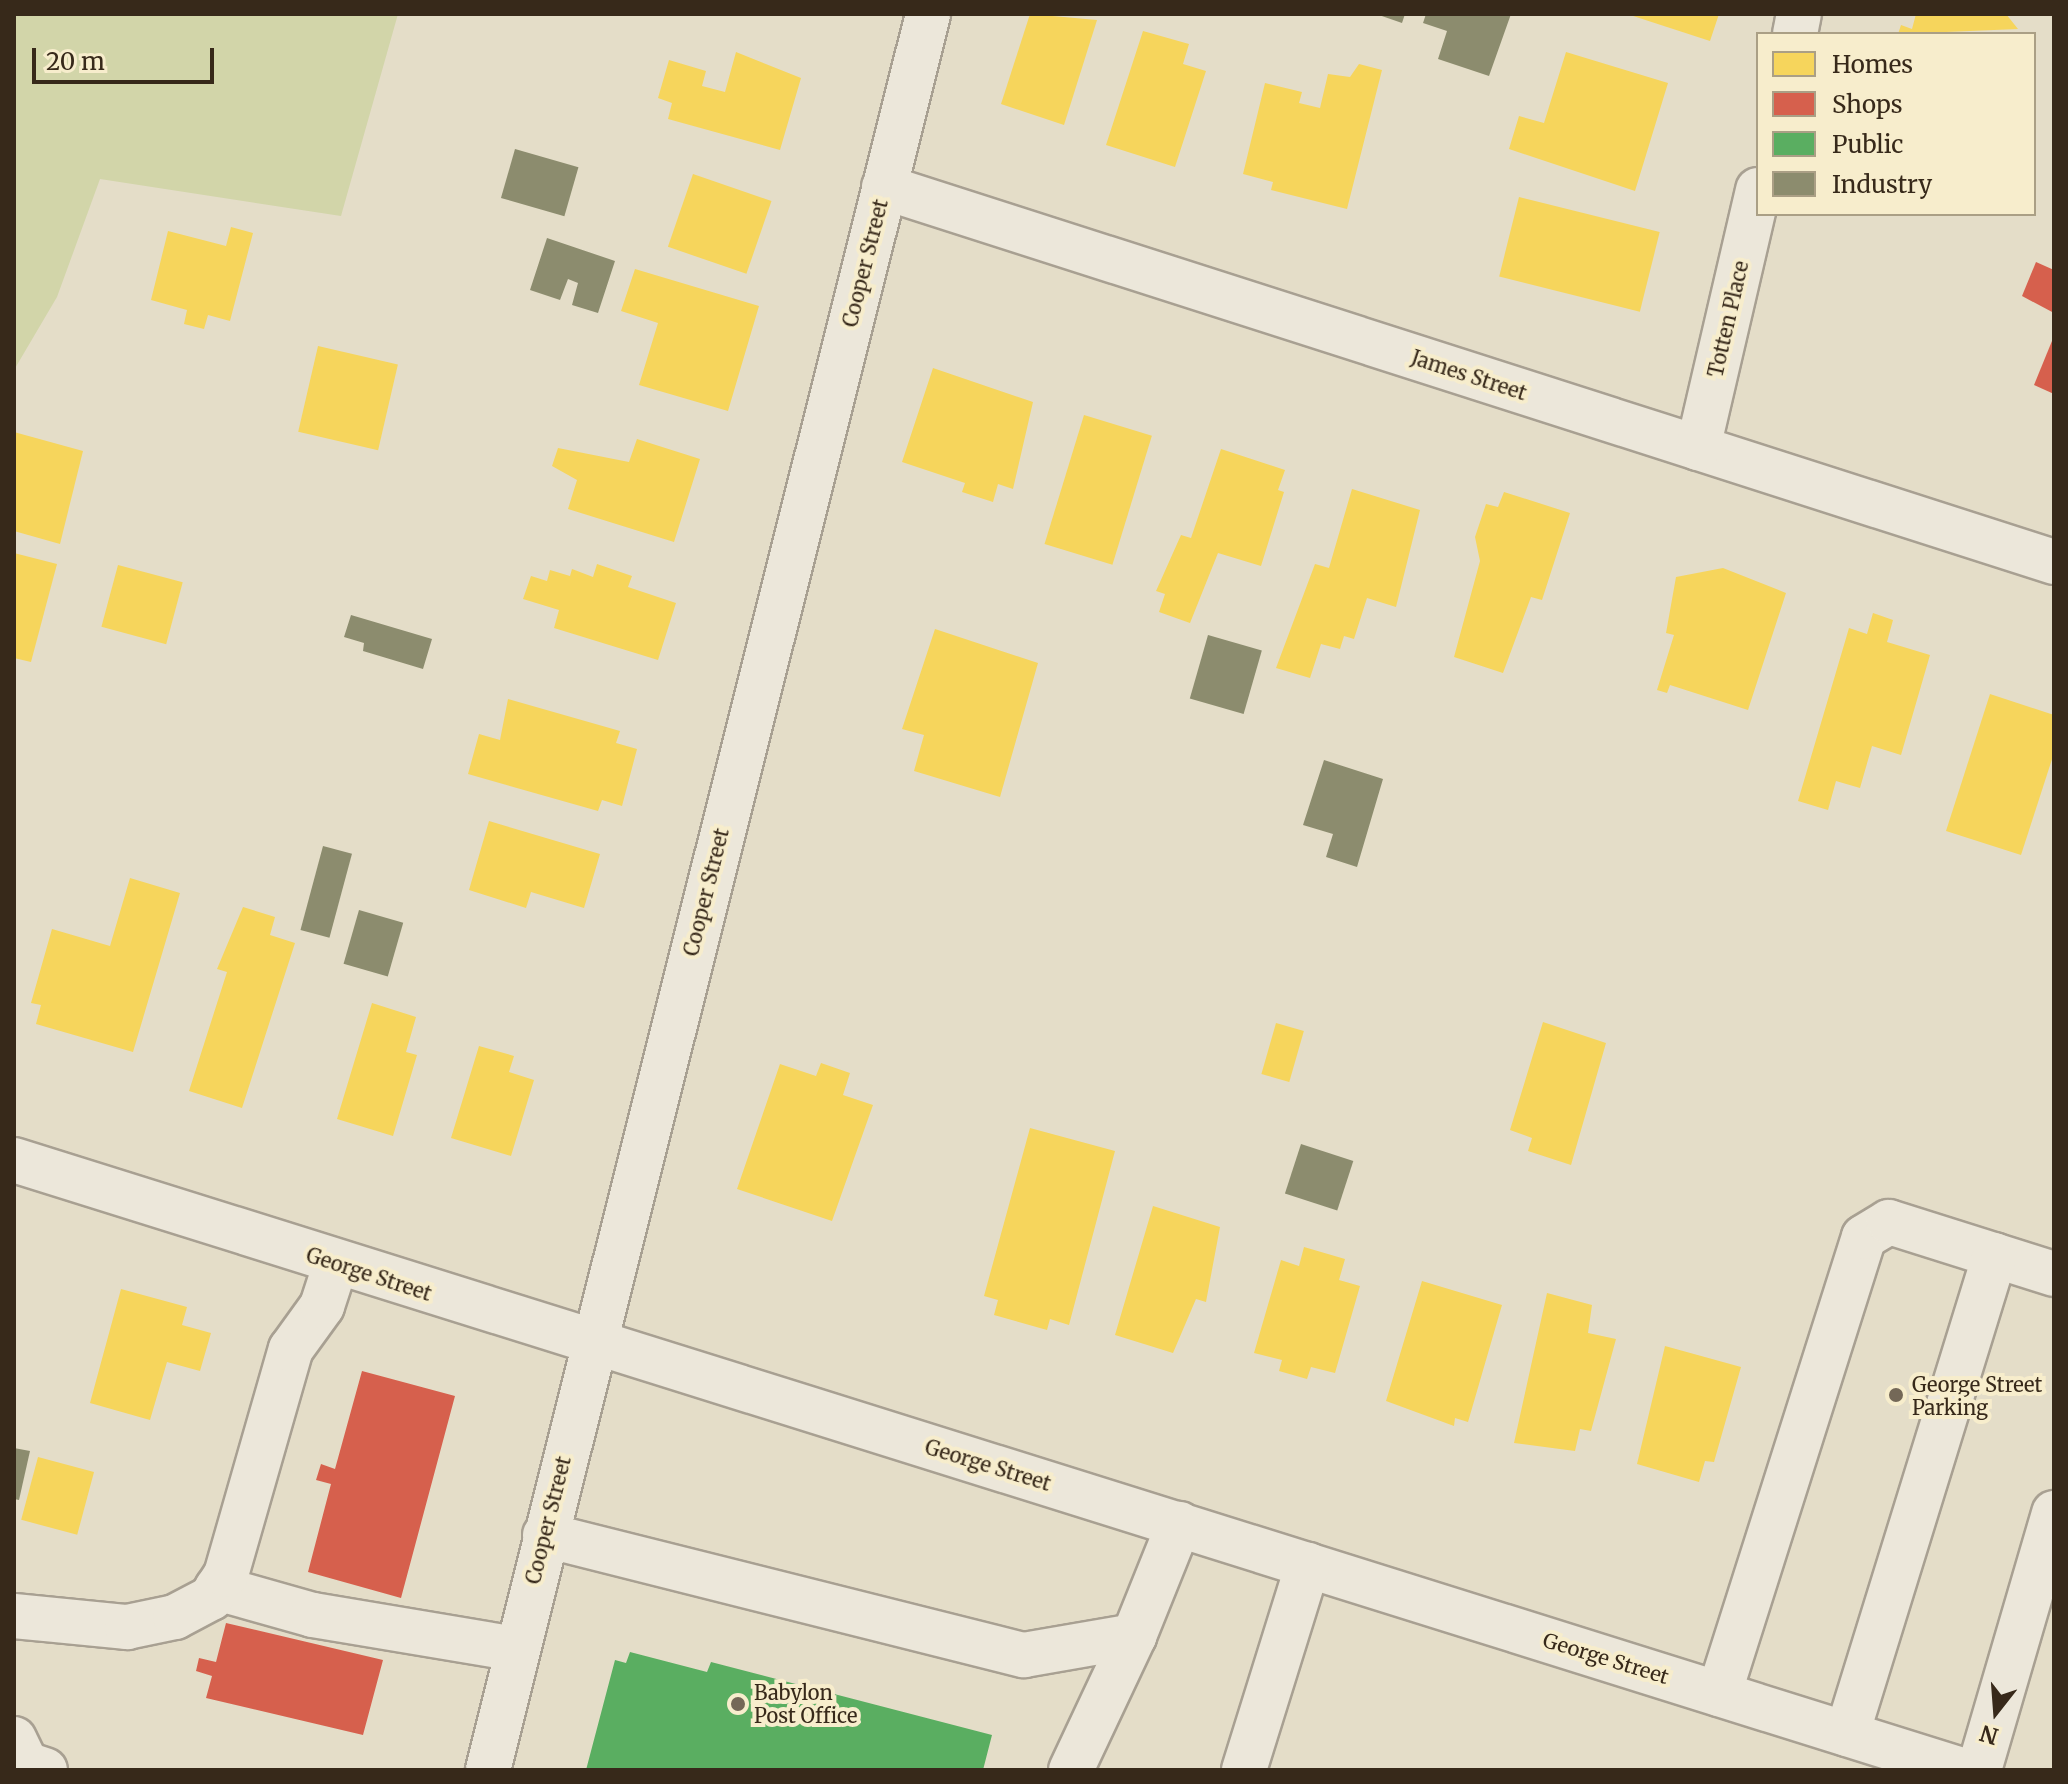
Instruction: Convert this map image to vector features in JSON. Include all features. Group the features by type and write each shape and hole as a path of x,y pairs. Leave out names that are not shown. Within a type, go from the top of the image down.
{"street":[{"name":"Cooper Street","path":"488,1770 591,1346 928,14"},
{"name":"James Street","path":"884,187 2054,562"},
{"name":"Totten Place","path":"1698,448 1756,199"},
{"name":"George Street","path":"14,1160 591,1346 1179,1524 1962,1770"},
{"path":"1719,1694 1864,1237 1889,1222 2054,1274"},
{"path":"1847,1734 1995,1255"},
{"path":"14,1616 127,1627 175,1617 217,1588 291,1349 322,1306 336,1263"},
{"path":"1979,1770 2054,1513"},
{"path":"1071,1770 1134,1636 1179,1524"},
{"path":"545,1535 1024,1655 1134,1636"},
{"path":"1244,1770 1308,1565"},
{"path":"217,1588 313,1615 517,1649"},
{"path":"14,1739 26,1764 45,1770"}],"green space":[{"path":"14,14 398,14 341,216 100,179 57,297 14,370"}],"building: Homes":[{"path":"1030,14 1097,20 1064,125 1001,104"},
{"path":"1627,14 1719,14 1710,41"},
{"path":"1916,14 2006,14 2018,29 1899,32 1901,25 1912,29"},
{"path":"1143,31 1189,44 1183,64 1206,71 1175,167 1106,145"},
{"path":"736,52 801,78 780,150 668,119 672,103 658,98 669,60 706,71 702,86 725,92"},
{"path":"1566,52 1668,83 1635,191 1509,149 1519,116 1544,123"},
{"path":"1359,64 1382,70 1347,209 1271,190 1273,182 1243,174 1265,83 1302,92 1299,103 1320,108 1328,74 1350,77"},
{"path":"693,174 771,201 746,274 668,247"},
{"path":"1519,197 1660,232 1640,312 1499,277"},
{"path":"231,227 253,233 230,321 208,315 204,329 184,324 187,310 151,300 168,231 226,246"},
{"path":"635,269 759,306 728,411 639,385 658,323 621,311"},
{"path":"318,346 398,364 378,450 298,432"},
{"path":"933,368 1033,402 1013,489 998,484 993,502 962,492 965,483 902,462"},
{"path":"1084,415 1152,436 1112,565 1045,544"},
{"path":"14,432 83,451 60,544 14,531"},
{"path":"637,439 700,459 674,542 568,509 577,480 552,466 558,448 629,462"},
{"path":"1221,449 1285,470 1278,490 1284,492 1261,566 1218,553 1190,623 1159,612 1165,594 1156,591 1181,535 1191,538"},
{"path":"1352,489 1420,510 1396,607 1367,598 1354,639 1344,636 1340,649 1321,644 1310,678 1276,668 1315,564 1329,568"},
{"path":"1504,492 1570,513 1542,600 1531,597 1503,673 1454,657 1480,561 1475,537 1486,504 1498,507"},
{"path":"14,553 57,564 31,662 14,658"},
{"path":"597,564 632,576 628,587 676,603 658,660 554,628 559,610 523,599 531,576 547,581 550,570 570,576 572,569 593,577"},
{"path":"118,565 183,582 166,644 101,627"},
{"path":"1723,568 1786,593 1748,710 1670,685 1667,693 1657,690 1674,635 1666,633 1676,577"},
{"path":"1873,613 1893,620 1887,642 1930,655 1901,755 1872,746 1860,788 1836,781 1828,810 1798,801 1849,628 1867,634"},
{"path":"935,629 1038,663 1000,797 914,771 924,735 902,729"},
{"path":"1990,694 2054,715 2054,753 2021,855 1946,831"},
{"path":"508,699 620,731 616,743 637,749 622,806 602,800 598,811 468,774 479,734 500,740"},
{"path":"489,821 600,854 584,908 531,892 526,908 469,890"},
{"path":"130,878 180,893 133,1052 36,1024 41,1005 31,1003 52,929 110,946"},
{"path":"243,907 275,917 270,935 295,943 242,1108 189,1091 227,972 217,969"},
{"path":"372,1003 416,1017 406,1052 417,1055 393,1136 337,1119"},
{"path":"1543,1022 1606,1043 1571,1165 1528,1151 1532,1138 1510,1130"},
{"path":"1276,1023 1304,1031 1289,1082 1261,1074"},
{"path":"479,1046 514,1056 509,1072 534,1080 511,1156 451,1138"},
{"path":"821,1063 850,1073 843,1095 873,1105 832,1221 737,1189 780,1064 816,1076"},
{"path":"1030,1128 1115,1151 1069,1325 1050,1319 1047,1330 994,1315 998,1300 984,1296"},
{"path":"1153,1206 1220,1227 1206,1302 1196,1299 1173,1353 1115,1335"},
{"path":"1304,1247 1345,1259 1339,1280 1360,1286 1335,1373 1311,1367 1307,1379 1279,1371 1282,1360 1254,1353 1281,1260 1299,1266"},
{"path":"1422,1281 1502,1305 1468,1422 1455,1418 1454,1426 1386,1401"},
{"path":"121,1289 187,1307 182,1325 211,1333 200,1371 167,1362 150,1420 90,1403"},
{"path":"1547,1293 1592,1305 1588,1333 1616,1339 1591,1431 1580,1429 1575,1451 1514,1443"},
{"path":"1665,1346 1741,1367 1714,1462 1705,1461 1699,1482 1637,1464"},
{"path":"38,1457 94,1472 77,1535 21,1520"}],"building: Shops":[{"path":"2036,262 2054,270 2054,313 2022,296"},
{"path":"2054,336 2054,394 2034,385"},
{"path":"362,1371 455,1396 401,1598 308,1572 331,1484 316,1480 321,1464 335,1469"},
{"path":"226,1623 383,1660 363,1735 206,1698 212,1676 196,1671 199,1658 216,1662"}],"building: Public":[{"name":"Babylon Post Office","path":"630,1652 707,1672 711,1662 992,1735 983,1770 586,1770 615,1660 626,1663"}],"building: Industry":[{"path":"1376,14 1405,14 1402,23"},
{"path":"1426,14 1511,14 1489,76 1438,59 1447,31 1423,23"},
{"path":"515,149 578,167 564,216 501,198"},
{"path":"547,238 615,261 598,313 572,305 578,283 568,279 560,300 530,290"},
{"path":"351,615 432,639 423,669 363,651 364,643 344,637"},
{"path":"1208,635 1262,650 1244,714 1190,698"},
{"path":"1324,760 1383,779 1357,867 1326,857 1333,834 1303,825"},
{"path":"323,846 352,854 329,938 300,930"},
{"path":"359,910 403,923 388,977 344,964"},
{"path":"1301,1144 1353,1161 1337,1210 1285,1193"},
{"path":"14,1448 30,1451 19,1500 14,1499"}],"place":[{"name":"George Street Parking","path":"1896,1395"},
{"name":"Babylon Post Office","path":"738,1704"}]}
